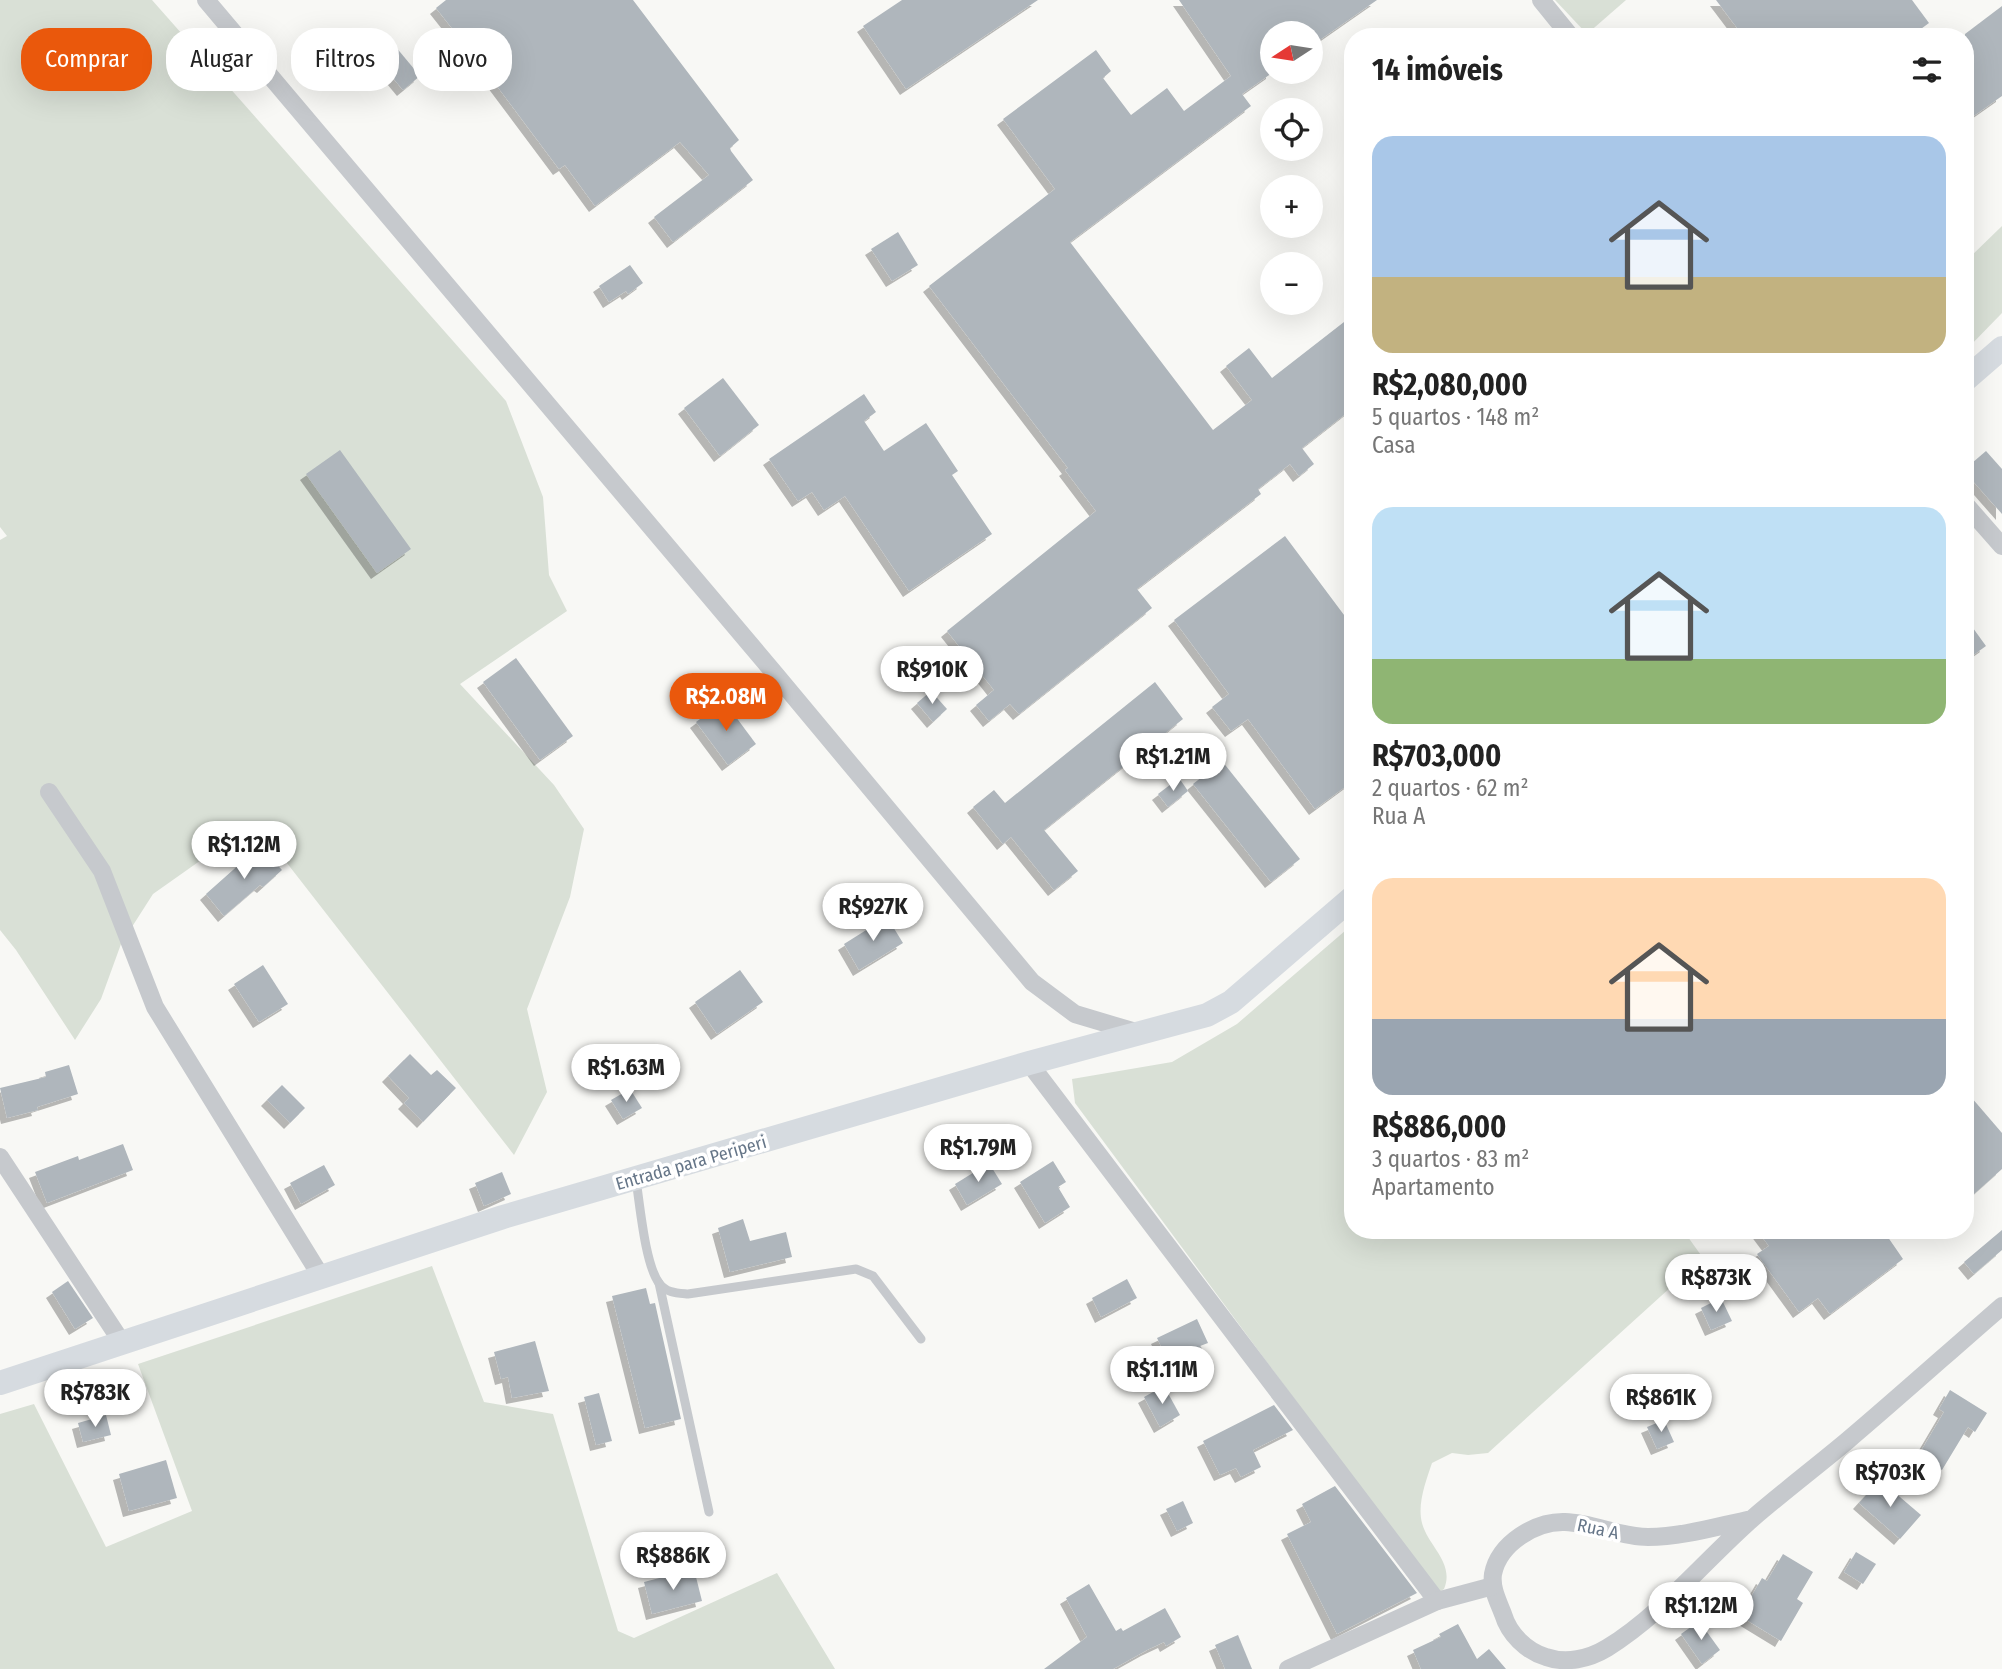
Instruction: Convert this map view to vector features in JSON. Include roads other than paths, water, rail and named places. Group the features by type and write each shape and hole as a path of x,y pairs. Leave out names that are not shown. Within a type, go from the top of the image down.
{"main road":[{"path":"1974,372 2002,348"},
{"name":"Entrada para Periperi","path":"0,1383 503,1217 1028,1063 1207,1015 1231,1002 1344,905"}],"street":[{"path":"206,0 1032,982 1075,1014 1142,1034"},
{"path":"1541,0 1564,28"},
{"path":"1974,514 2002,546"},
{"path":"50,792 102,871 155,1007 322,1278"},
{"path":"1028,1063 1437,1601"},
{"path":"0,1157 123,1344"},
{"name":"Rua A","path":"1752,1519 1661,1537 1634,1536 1564,1522 1541,1526 1522,1535 1502,1554 1493,1574 1493,1586 1505,1620 1519,1640 1542,1656 1558,1661 1570,1661 1605,1649 1672,1597 1752,1519 1848,1440 2002,1306"},
{"path":"1288,1669 1437,1601 1493,1586"},
{"path":"1519,1640 1533,1669"}],"lane":[{"path":"636,1179 650,1261 659,1283 709,1512"},
{"path":"659,1283 672,1293 688,1294 856,1269 873,1276 921,1339"}]}
